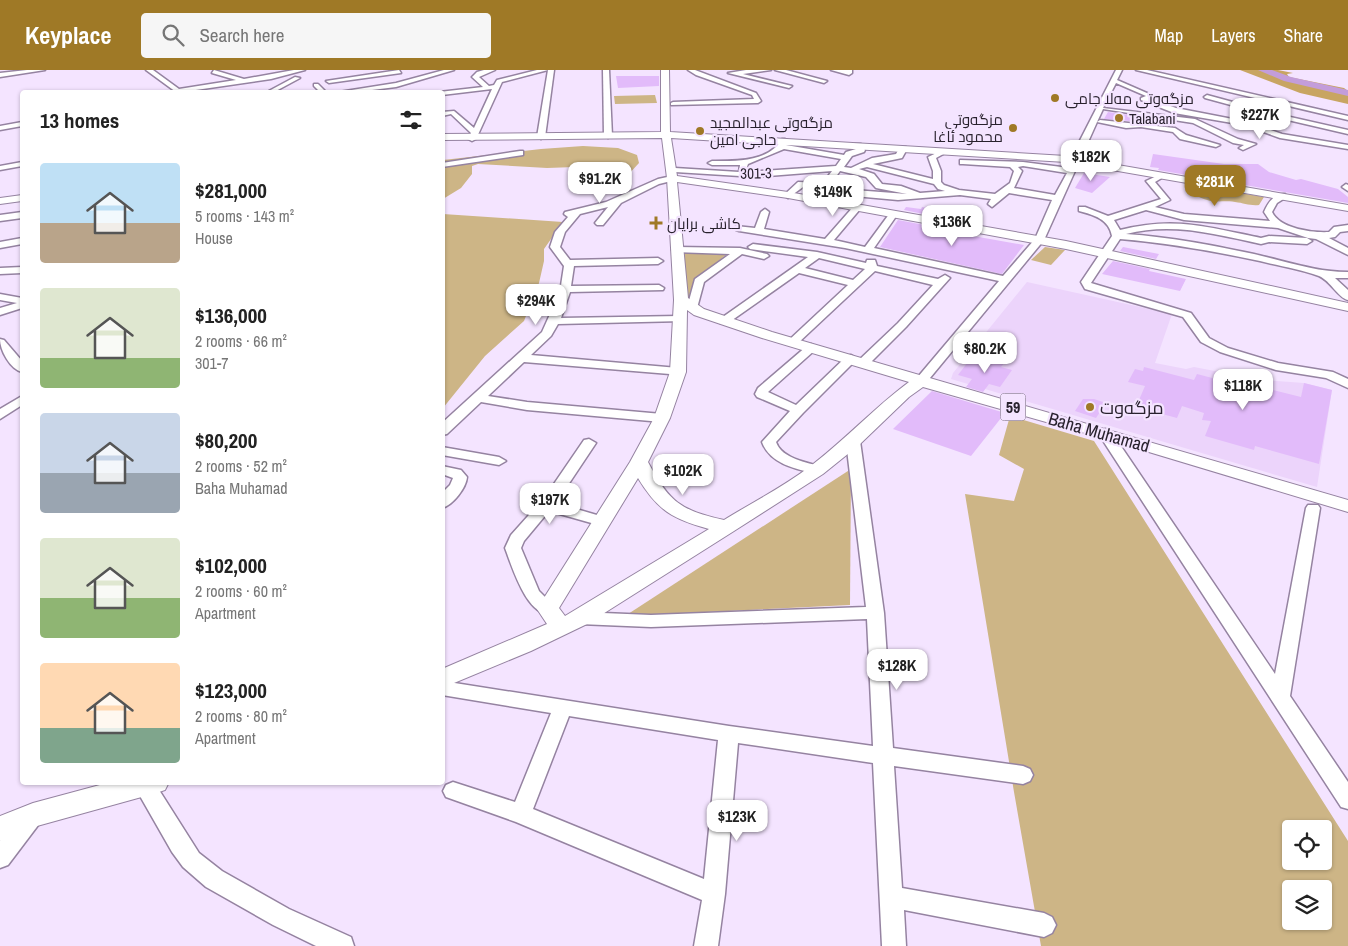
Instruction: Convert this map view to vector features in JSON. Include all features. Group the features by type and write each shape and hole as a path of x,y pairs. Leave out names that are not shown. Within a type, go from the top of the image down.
{"main road":[{"path":"570,622 548,609 639,462 662,418 678,372 684,309 677,250 675,172 669,136 665,70"},
{"path":"671,70 672,104 669,136 675,172"},
{"path":"445,141 473,136 669,136 1074,160 1348,206"},
{"path":"445,137 669,136"},
{"path":"1085,153 1088,157 1103,164 1161,176 1348,206"},
{"path":"1072,171 1079,166 1103,164"},
{"path":"675,172 788,195 1104,253 1348,307"},
{"path":"0,197 20,198"},
{"path":"0,201 20,198"},
{"name":"Baha Muhamad","path":"684,309 921,381 1104,433 1348,506"},
{"path":"445,678 570,622 726,527 816,470 853,441 903,394 921,381"},
{"path":"639,462 652,490 668,507 687,518 726,527"},
{"path":"0,829 33,815 143,785"}],"street":[{"path":"0,75 42,70"},
{"path":"149,70 176,90"},
{"path":"214,71 223,70"},
{"path":"268,70 264,71 281,75"},
{"path":"206,79 205,90 304,70 306,73 274,90"},
{"path":"358,70 370,75"},
{"path":"373,90 450,70"},
{"path":"492,70 475,77 494,85"},
{"path":"445,93 472,90 494,85 544,70"},
{"path":"541,137 551,70"},
{"path":"606,70 608,136"},
{"path":"672,104 758,101 754,94 691,70"},
{"path":"768,70 729,73 789,86"},
{"path":"778,70 824,80"},
{"path":"834,70 849,73 849,70"},
{"path":"1074,160 1084,157 1118,82 1120,70"},
{"path":"921,381 1039,240 1057,198 1072,171 1074,160 1120,70"},
{"path":"1140,70 1348,118"},
{"path":"214,71 246,82"},
{"path":"329,81 396,71 397,75 407,80"},
{"path":"472,90 467,82 479,80 494,85"},
{"path":"1118,82 1153,97 1143,99 1175,110 1246,123 1278,135"},
{"path":"225,85 228,90"},
{"path":"445,108 452,112 473,136 494,85"},
{"path":"316,86 320,90"},
{"path":"1234,92 1204,97 1319,127 1348,132"},
{"path":"481,98 491,96"},
{"path":"1106,109 1195,121 1236,141 1252,144 1244,148"},
{"path":"1142,125 1138,122 1145,122 1149,119 1169,121 1175,110"},
{"path":"445,113 452,112"},
{"path":"1100,122 1177,130 1183,136 1216,145"},
{"path":"0,128 20,124"},
{"path":"1221,133 1278,135 1348,147"},
{"path":"563,215 577,213 633,195 675,172 745,163 771,154 784,144 846,158"},
{"path":"825,186 849,154 861,150 858,146"},
{"path":"867,165 875,160 899,156 904,149"},
{"path":"937,182 937,171 932,157 943,152"},
{"path":"445,165 520,153"},
{"path":"963,162 1012,165 1029,164 1042,168 1072,171"},
{"path":"741,174 745,163"},
{"path":"0,168 20,164"},
{"path":"850,171 859,165 867,165 937,182 941,187 994,200 1009,190 1017,181 1018,171 1012,165"},
{"name":"301-3","path":"675,172 768,174 814,169 850,171"},
{"path":"850,171 869,175 875,179 878,186 901,189 922,196"},
{"path":"1108,219 1166,200 1150,181 1161,176"},
{"path":"788,195 801,184 825,186 854,193 898,197 960,192"},
{"path":"1009,190 1057,198"},
{"path":"1279,225 1270,217 1268,212 1273,202 1282,196"},
{"path":"0,208 20,199"},
{"path":"600,223 619,200"},
{"path":"1146,207 1174,215 1194,218 1279,225 1314,236 1348,252"},
{"path":"827,242 857,208"},
{"path":"1082,209 1108,219 1116,229 1116,235 1086,282 1089,287 1187,315 1205,340 1224,350 1276,366 1329,375 1348,384"},
{"path":"753,247 761,232 765,212"},
{"path":"445,428 522,358 546,334 554,321 566,289 569,266 560,257 555,247 556,241 560,229 577,213"},
{"path":"0,218 20,215"},
{"path":"867,251 894,215"},
{"path":"1194,218 1206,228"},
{"path":"1228,220 1236,228 1231,235 1224,237 1235,246 1233,252"},
{"path":"1116,235 1157,225 1206,228 1261,241 1269,239 1308,241 1314,236 1332,235 1337,228 1348,228"},
{"path":"740,228 827,242 1007,280"},
{"path":"1333,232 1348,239"},
{"path":"1116,235 1167,240 1233,252 1325,275 1348,275"},
{"path":"0,245 20,241"},
{"path":"1261,241 1275,262"},
{"path":"554,321 684,309 699,281 740,251 753,247 817,255 940,283"},
{"path":"677,250 740,251 801,266 855,284"},
{"path":"867,251 872,268"},
{"path":"724,321 817,255"},
{"path":"567,263 658,261"},
{"path":"793,342 872,268"},
{"path":"816,470 775,454 770,449 769,442 798,410 902,325 952,269"},
{"path":"0,271 20,270"},
{"path":"1325,275 1338,285 1348,297"},
{"path":"566,289 659,288"},
{"path":"0,297 20,301"},
{"path":"0,312 20,306"},
{"path":"0,342 20,361"},
{"path":"798,410 761,394 762,390 811,348"},
{"path":"522,358 678,372"},
{"path":"0,364 20,361"},
{"path":"479,398 545,408 662,418"},
{"path":"1,412 20,401"},
{"path":"1104,433 1280,697 1339,773 1348,800"},
{"path":"853,441 876,613 894,946"},
{"path":"548,609 532,594 513,548 517,539 546,505 589,443"},
{"path":"445,452 499,461"},
{"path":"445,471 456,473 460,477 460,482 456,489 445,499"},
{"path":"546,505 602,521"},
{"path":"1280,697 1313,508"},
{"path":"570,622 876,613"},
{"path":"445,688 729,734 884,754 1023,775"},
{"path":"520,814 563,708"},
{"path":"706,946 714,894 729,734"},
{"path":"148,785 180,845 191,860 214,879 281,917 342,946"},
{"path":"453,791 520,814 714,894"},
{"path":"0,858 33,815"},
{"path":"891,897 1044,925"}],"shaded area":[{"path":"1240,70 1278,70 1293,73 1287,74 1289,77 1344,88 1348,91 1348,104 1300,93"},
{"path":"655,95 657,103 615,104 614,96"},
{"path":"583,146 618,148 637,155 639,163 627,176 606,176 575,167 547,168 478,164 472,166 472,174 461,188 445,198 445,160"},
{"path":"1207,187 1264,197 1259,205 1250,205 1199,197 1198,195 1203,193"},
{"path":"445,214 563,222 544,249 544,261 539,283 524,321 485,356 445,406"},
{"path":"1045,247 1065,250 1051,265 1031,260"},
{"path":"681,252 727,254 694,281 688,299 683,291"},
{"path":"1027,282 1172,314 1155,363 1186,369 1194,367 1262,380 1304,383 1332,390 1317,487 951,379 953,373"},
{"path":"1010,416 1094,441 1348,841 1348,946 1041,946 965,494 1014,501 1024,469 999,455"},
{"path":"851,469 850,605 625,616"}],"building":[{"path":"616,76 659,76 659,86 618,88"},
{"path":"1108,112 1135,116 1130,121 1104,119"},
{"path":"1153,154 1224,164 1258,164 1269,172 1338,189 1348,197 1348,203 1158,170 1159,168 1150,167"},
{"path":"1084,173 1110,177 1092,193 1075,188"},
{"path":"906,207 921,209 922,207 943,211 938,217 904,210"},
{"path":"898,220 930,226 928,228 1024,245 1002,274 880,247"},
{"path":"1123,247 1159,254 1156,259 1120,251"},
{"path":"1113,261 1186,279 1180,291 1102,274"},
{"path":"971,358 989,363 993,358 1005,362 1001,367 1012,370 1000,387 989,384 983,392 966,387 972,379 958,375"},
{"path":"1144,367 1194,380 1197,374 1235,384 1236,381 1301,397 1304,383 1332,390 1319,464 1255,446 1254,450 1205,436 1211,421 1202,420 1204,413 1182,406 1177,418 1136,407 1145,386 1128,382 1135,369 1143,371"},
{"path":"932,391 1005,413 971,456 893,429"},
{"name":"مزگه‌وت","path":"1083,399 1094,399 1106,403 1096,418 1075,411"}],"waterway":[{"path":"1263,70 1288,79 1348,93"}],"place":[{"name":"مزگه‌وتی مه‌لا جامی","path":"1055,98"},
{"name":"Talabani","path":"1119,118"},
{"name":"مزگه‌وتی محمود ئاغا","path":"1013,128"},
{"name":"مزگه‌وتی عبدالمجید حاجی امین","path":"700,131"},
{"name":"كاشی برایان","path":"656,223"},
{"name":"مزگه‌وت","path":"1090,407"}]}
